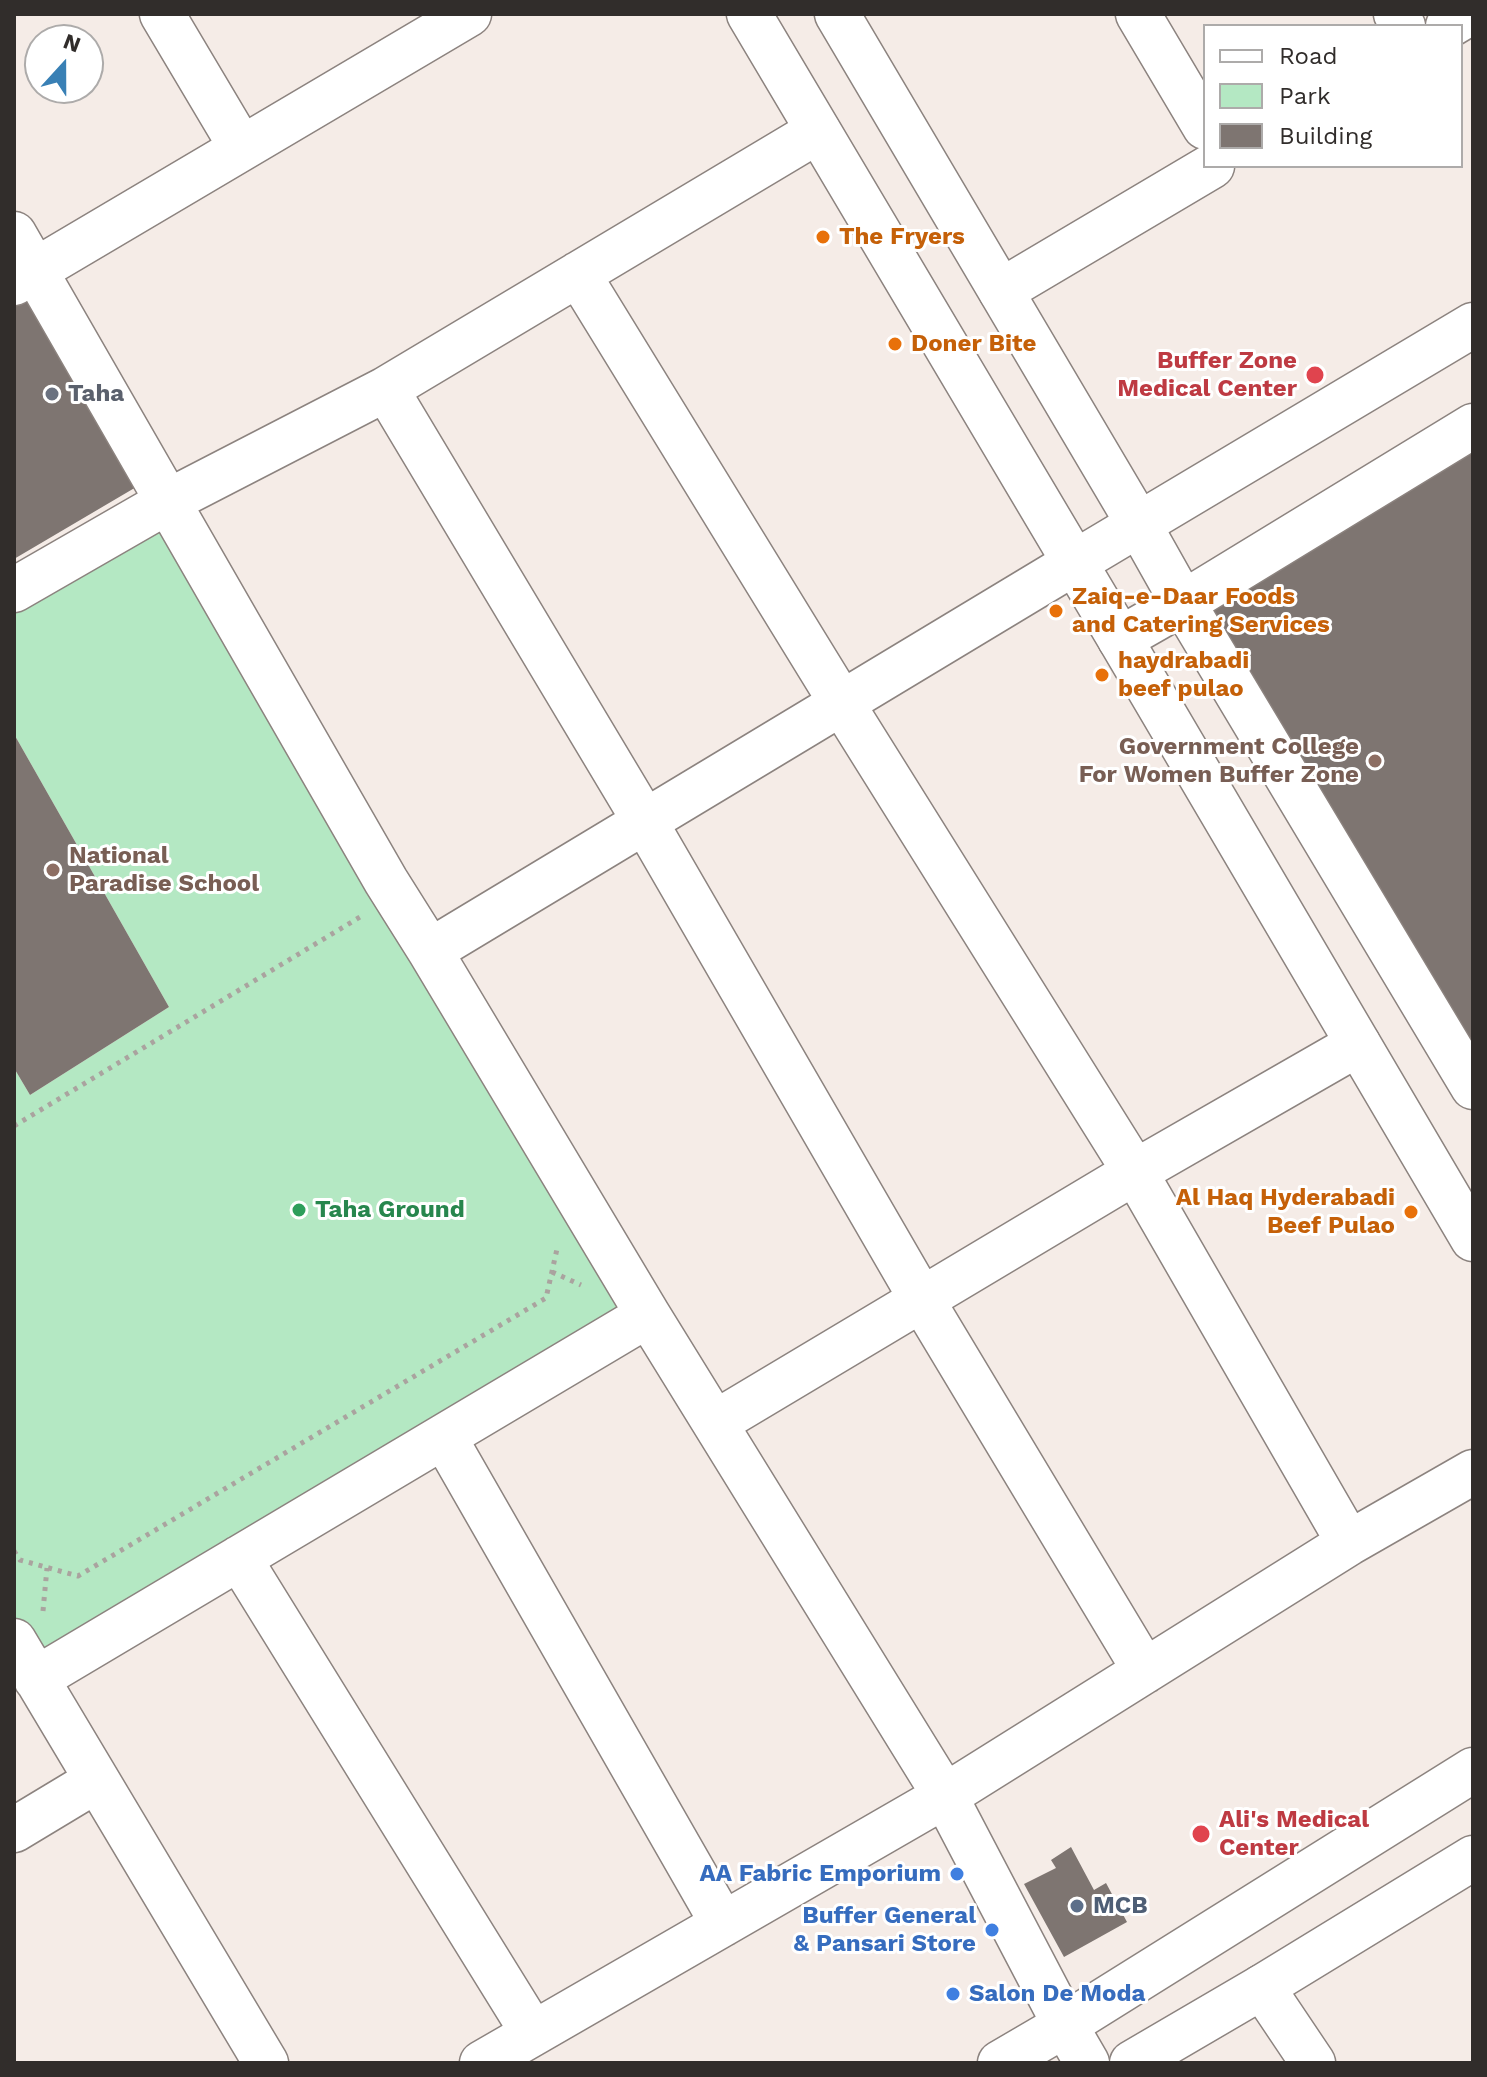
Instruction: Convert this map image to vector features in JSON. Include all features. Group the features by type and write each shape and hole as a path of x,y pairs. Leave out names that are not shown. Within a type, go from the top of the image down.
{"street":[{"path":"162,14 241,147"},
{"path":"749,14 1473,1239"},
{"path":"837,14 1183,603 1473,1087"},
{"path":"1138,14 1203,124"},
{"path":"441,21 241,147 21,263 167,502 386,881 648,1315 945,1796 1087,2063"},
{"path":"14,590 167,502 386,389 818,131"},
{"path":"1001,291 1209,168"},
{"path":"578,274 1135,1172 1349,1543"},
{"path":"430,951 1138,523 1473,325"},
{"path":"386,389 644,820 922,1300 1145,1671"},
{"path":"1120,639 1473,426"},
{"path":"1177,501 1170,528 1174,545 1185,562 1227,575"},
{"path":"715,1423 1135,1172 1358,1044"},
{"path":"36,1679 648,1315"},
{"path":"444,1437 723,1924"},
{"path":"482,2063 945,1796 1349,1543 1473,1472"},
{"path":"239,1558 533,2033"},
{"path":"14,1641 266,2063"},
{"path":"1000,2063 1473,1770"},
{"path":"14,1830 97,1780"},
{"path":"1132,2063 1473,1858"},
{"path":"1262,1987 1313,2063"}],"path":[{"path":"14,1126 359,917 367,930"},
{"path":"14,1551 20,1560 78,1576 546,1298 558,1249 550,1236"}],"green space":[{"name":"Taha Ground","path":"175,516 648,1315 36,1679 14,1641 14,1068 30,1095 169,1007 14,734 14,613"}],"building":[{"name":"Taha","path":"32,295 143,483 14,559 14,306"},
{"name":"Government College For Women Buffer Zone","path":"1473,426 1473,1087 1183,603"},
{"name":"National Paradise School","path":"14,734 169,1007 30,1095 14,1068"},
{"name":"MCB","path":"1071,1847 1094,1890 1106,1883 1127,1922 1064,1957 1024,1884 1056,1868 1051,1860"}],"place":[{"name":"The Fryers","path":"823,237"},
{"name":"Doner Bite","path":"895,344"},
{"name":"Buffer Zone Medical Center","path":"1315,375"},
{"name":"Taha","path":"52,394"},
{"name":"Zaiq-e-Daar Foods and Catering Services","path":"1056,611"},
{"name":"haydrabadi beef pulao","path":"1102,675"},
{"name":"Government College For Women Buffer Zone","path":"1375,761"},
{"name":"National Paradise School","path":"53,870"},
{"name":"Taha Ground","path":"299,1210"},
{"name":"Al Haq Hyderabadi Beef Pulao","path":"1411,1212"},
{"name":"Ali's Medical Center","path":"1201,1834"},
{"name":"AA Fabric Emporium","path":"957,1874"},
{"name":"MCB","path":"1077,1906"},
{"name":"Buffer General & Pansari Store","path":"992,1930"},
{"name":"Salon De Moda","path":"953,1994"}]}
